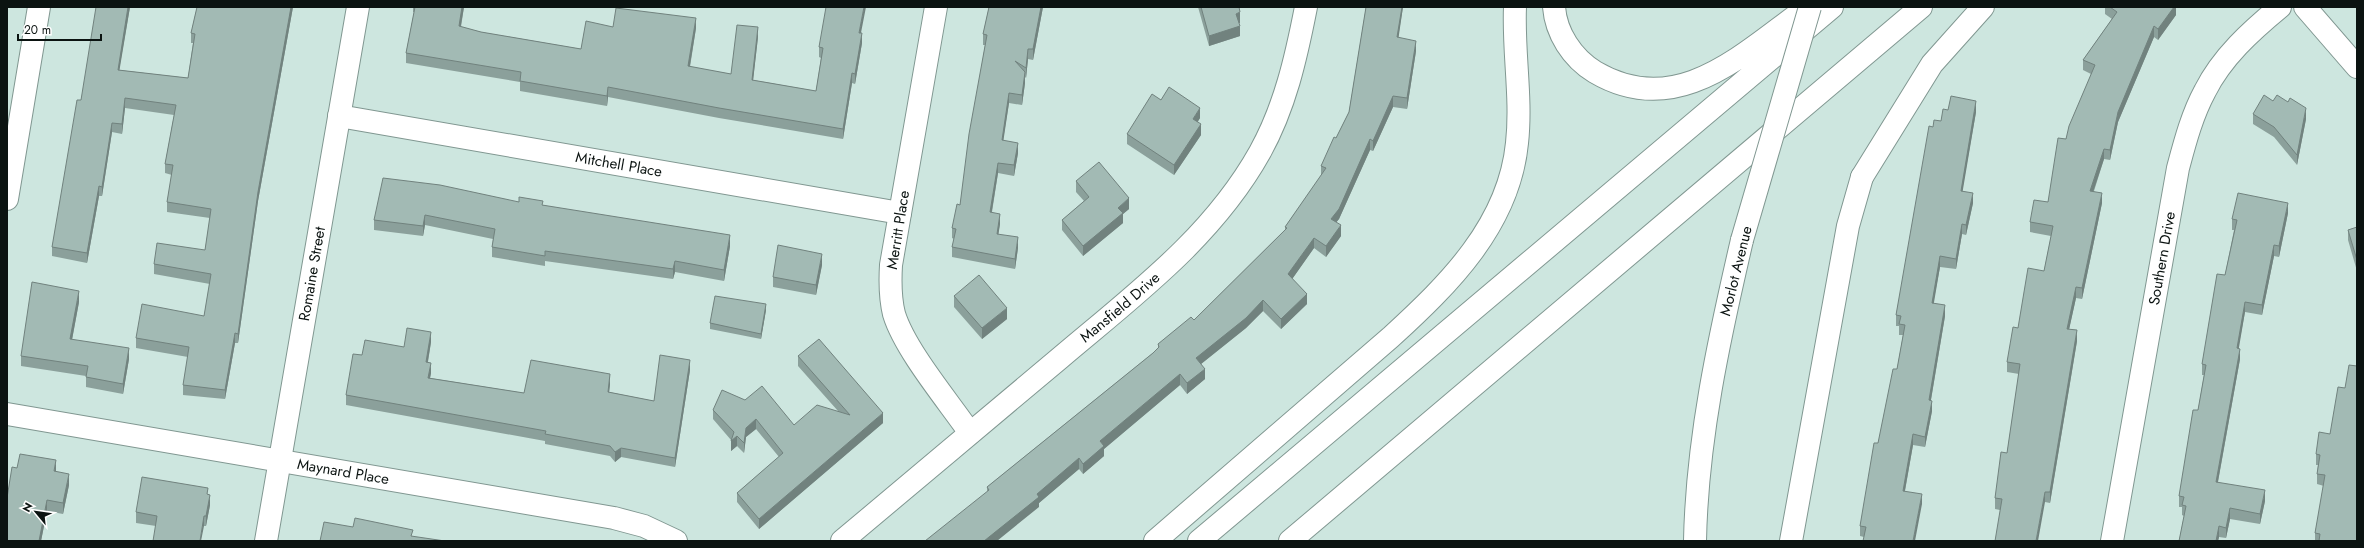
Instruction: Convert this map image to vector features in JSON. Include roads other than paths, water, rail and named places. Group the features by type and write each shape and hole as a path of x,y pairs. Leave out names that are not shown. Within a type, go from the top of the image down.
{"main road":[{"path":"7,199 39,7"},
{"name":"Romaine Street","path":"266,541 358,7"},
{"name":"Merritt Place","path":"936,7 891,265 890,291 895,315 905,338 970,433"},
{"name":"Mansfield Drive","path":"842,541 1176,260 1232,196 1260,152 1282,105 1295,62 1306,7"},
{"path":"1155,541 1424,307 1477,246 1499,207 1511,178 1517,144 1519,108 1514,24 1515,7"},
{"path":"1554,7 1561,34 1573,53 1589,68 1608,79 1629,87 1654,91 1678,87 1701,80 1724,67 1809,7"},
{"name":"Morlot Avenue","path":"1695,541 1703,450 1712,379 1742,240 1809,7"},
{"path":"1199,541 1832,7"},
{"path":"1290,541 1921,7"},
{"path":"1791,541 1848,226 1862,177 1932,64 1983,7"},
{"name":"Southern Drive","path":"2112,541 2178,168 2189,128 2205,90 2228,57 2252,30 2280,7"},
{"path":"2306,7 2357,66"},
{"name":"Mitchell Place","path":"339,116 900,213"},
{"name":"Maynard Place","path":"7,414 614,518 644,526 676,541"}]}
